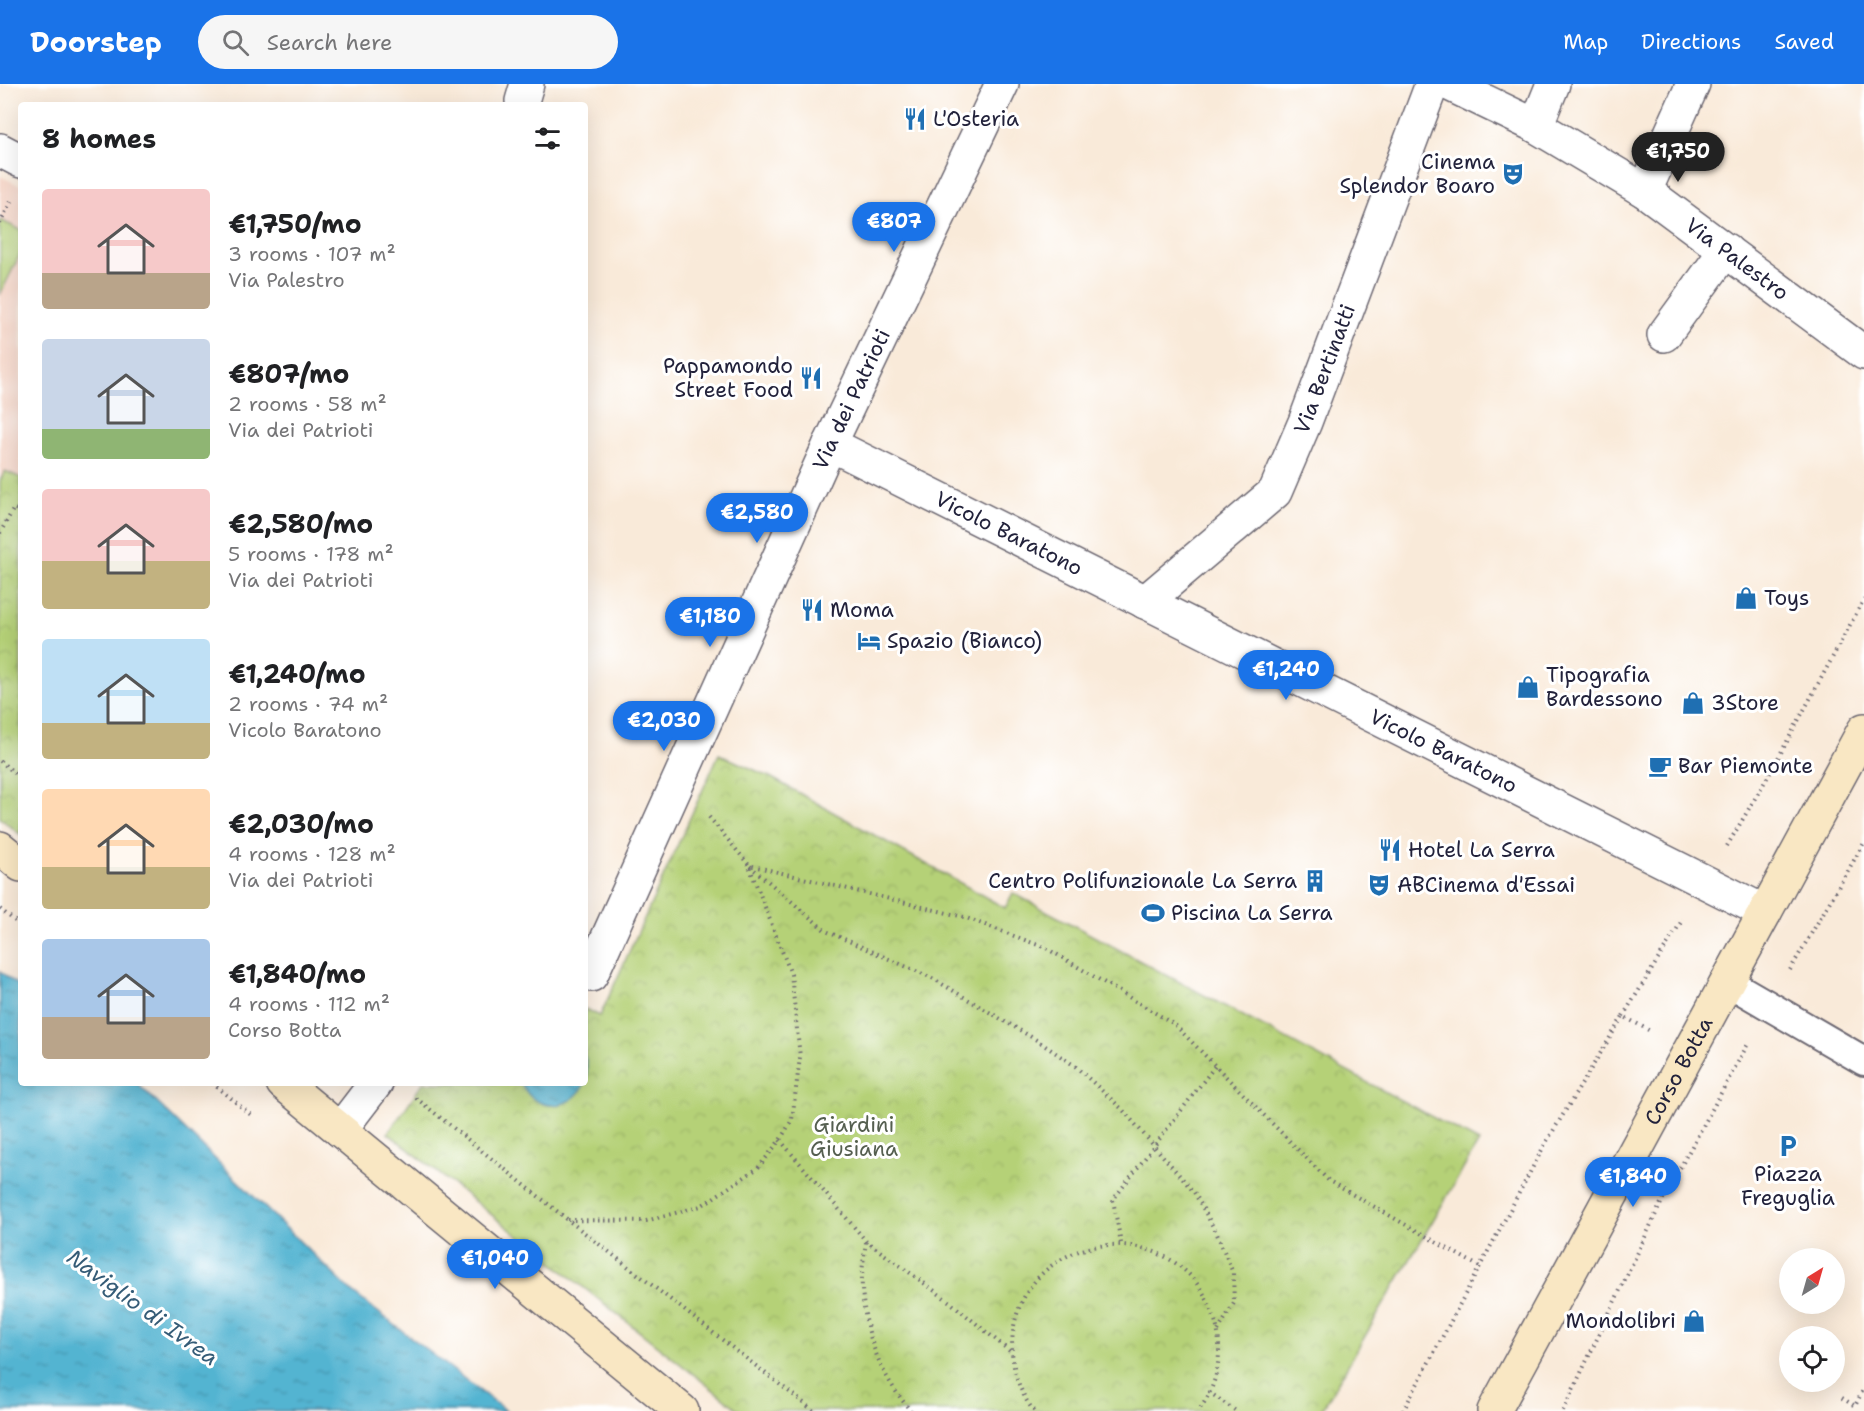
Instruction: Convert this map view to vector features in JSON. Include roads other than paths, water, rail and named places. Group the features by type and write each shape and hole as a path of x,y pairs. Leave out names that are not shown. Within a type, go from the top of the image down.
{"main road":[{"name":"Corso Botta","path":"1494,1411 1864,730"},
{"path":"0,848 18,863"},
{"path":"287,1086 682,1411"}],"street":[{"path":"522,102 527,84"},
{"name":"Via dei Patrioti","path":"588,974 591,975 830,444 1002,84"},
{"name":"Via Bertinatti","path":"1145,602 1275,492 1305,422 1432,84"},
{"name":"Via Palestro","path":"1449,84 1536,126 1645,191 1864,353"},
{"path":"1536,126 1553,84"},
{"path":"1645,191 1692,84"},
{"path":"0,150 18,159"},
{"path":"1664,335 1726,250"},
{"name":"Vicolo Baratono","path":"830,444 1765,912"},
{"path":"340,1130 374,1086"}],"lane":[{"path":"1728,982 1864,1061"}],"water":[{"name":"Naviglio di Ivrea","path":"0,971 18,986 18,1086 140,1086 352,1292 506,1411 0,1411"},
{"path":"523,1086 584,1086 576,1096 553,1105 541,1103 530,1096"}],"place":[{"name":"L'Osteria","path":"915,119"},
{"name":"Cinema Splendor Boaro","path":"1513,174"},
{"name":"Pappamondo Street Food","path":"811,378"},
{"name":"Toys","path":"1746,598"},
{"name":"Moma","path":"812,610"},
{"name":"Spazio (Bianco)","path":"869,641"},
{"name":"Tipografia Bardessono","path":"1528,687"},
{"name":"3Store","path":"1693,703"},
{"name":"Bar Piemonte","path":"1660,766"},
{"name":"Hotel La Serra","path":"1390,850"},
{"name":"Centro Polifunzionale La Serra","path":"1315,881"},
{"name":"ABCinema d'Essai","path":"1379,885"},
{"name":"Piscina La Serra","path":"1153,913"},
{"name":"Piazza Freguglia","path":"1788,1146"},
{"name":"Mondolibri","path":"1694,1321"}],"park label":[{"name":"Giardini Giusiana","path":"854,1137"}]}
